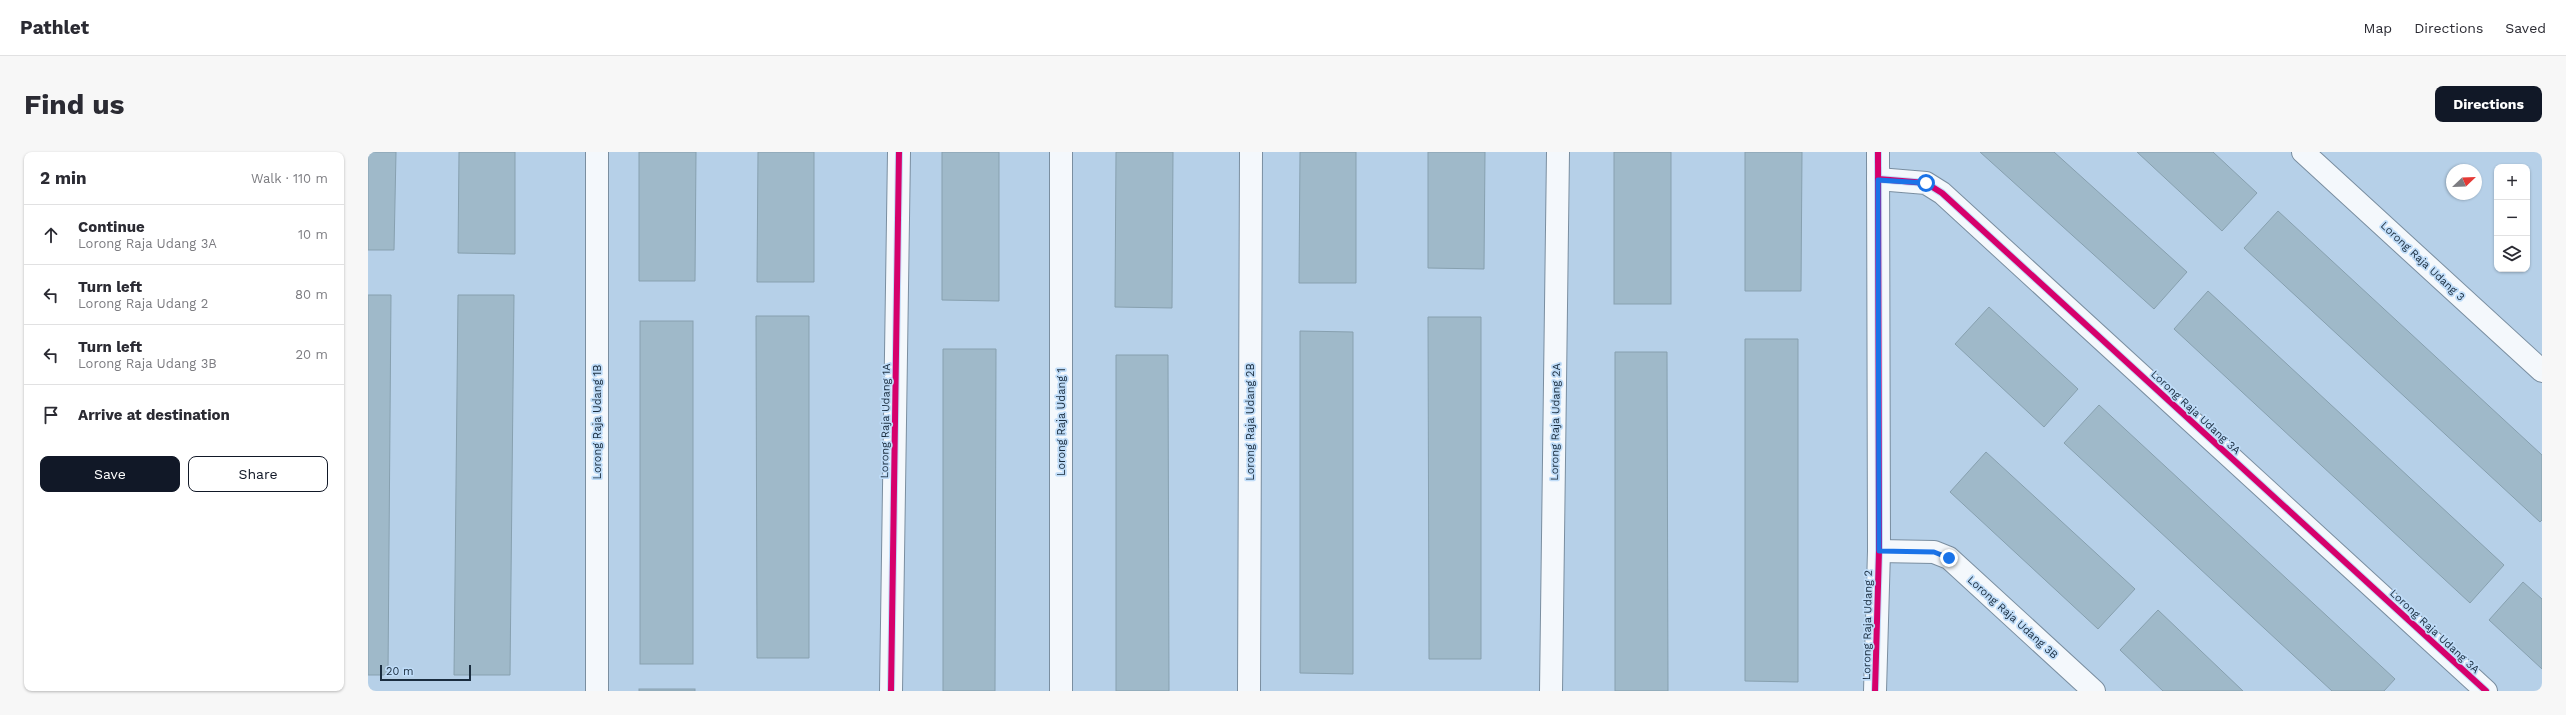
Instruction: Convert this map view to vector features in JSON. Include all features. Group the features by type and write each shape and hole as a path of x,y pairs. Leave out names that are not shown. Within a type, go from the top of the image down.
{"street":[{"name":"Lorong Raja Udang 1B","path":"597,152 597,691"},
{"name":"Lorong Raja Udang 1A","path":"891,691 899,152"},
{"name":"Lorong Raja Udang 1","path":"1061,152 1061,691"},
{"name":"Lorong Raja Udang 2B","path":"1249,691 1251,152"},
{"name":"Lorong Raja Udang 2A","path":"1551,691 1558,152"},
{"name":"Lorong Raja Udang 2","path":"1875,691 1879,551 1878,152"},
{"name":"Lorong Raja Udang 3","path":"2303,152 2542,371"},
{"name":"Lorong Raja Udang 3A","path":"1878,180 1926,183 1942,193 2486,691"},
{"name":"Lorong Raja Udang 3B","path":"1879,551 1934,552 1949,558 2094,691"}],"building":[{"path":"368,152 396,152 394,250 368,250"},
{"path":"459,152 515,152 515,254 458,253"},
{"path":"639,152 696,152 695,281 639,281"},
{"path":"758,152 814,152 814,282 757,282"},
{"path":"942,152 999,152 999,301 942,300"},
{"path":"1116,152 1173,152 1172,308 1115,307"},
{"path":"1300,152 1356,152 1356,283 1299,283"},
{"path":"1428,152 1485,152 1484,269 1428,268"},
{"path":"1614,152 1671,152 1671,304 1614,304"},
{"path":"1745,152 1802,152 1801,291 1745,291"},
{"path":"1980,152 2054,152 2187,272 2154,309"},
{"path":"2137,152 2213,152 2257,193 2222,231"},
{"path":"2278,211 2542,455 2542,520 2540,522 2244,248"},
{"path":"2208,291 2504,565 2470,603 2174,329"},
{"path":"368,295 391,295 388,675 368,675"},
{"path":"458,295 514,295 510,675 454,675"},
{"path":"1989,307 2078,389 2044,427 1955,344"},
{"path":"756,316 809,316 809,658 757,658"},
{"path":"1428,317 1481,317 1481,659 1429,659"},
{"path":"640,321 693,321 693,664 640,664"},
{"path":"1300,331 1353,332 1353,674 1300,673"},
{"path":"1745,339 1798,339 1798,682 1745,681"},
{"path":"943,349 996,349 995,691 943,691"},
{"path":"1615,352 1667,352 1668,691 1615,691"},
{"path":"1116,355 1168,355 1169,691 1116,691"},
{"path":"2099,405 2395,679 2384,691 2332,691 2064,443"},
{"path":"1986,452 2135,589 2098,629 1950,492"},
{"path":"2523,582 2542,599 2542,669 2489,620"},
{"path":"2158,610 2243,691 2163,691 2120,650"},
{"path":"639,689 695,689 695,691 639,691"}],"cycle path":[{"path":"891,691 899,152"},
{"path":"1875,691 1879,551 1878,152"},
{"path":"1878,179 1926,183 1942,193 2486,691"}],"route":[{"path":"1926,183 1878,180 1879,551 1934,552 1949,558"}]}
